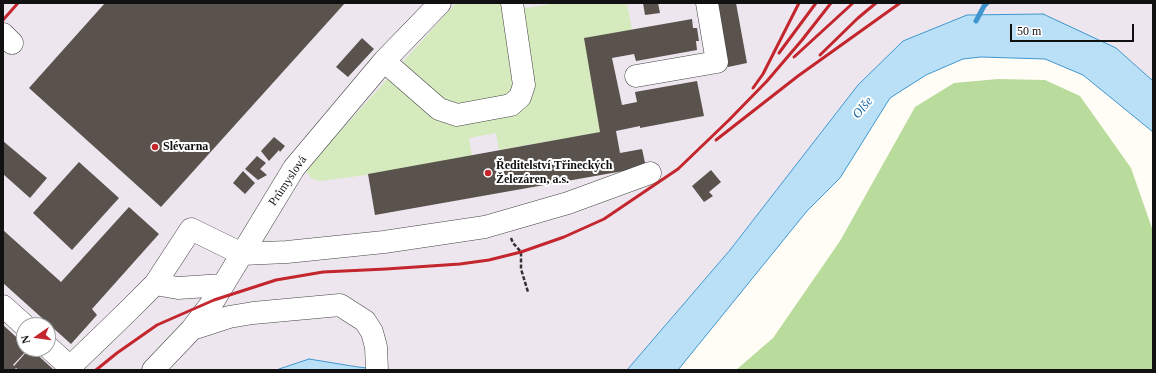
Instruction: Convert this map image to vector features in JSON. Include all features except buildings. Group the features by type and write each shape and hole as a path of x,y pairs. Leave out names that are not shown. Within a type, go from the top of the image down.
{"street":[{"name":"Průmyslová","path":"153,370 192,329 214,300 294,168 384,61 440,3"},
{"path":"384,61 439,108 457,115 511,105 520,97 524,85 512,3"},
{"path":"636,76 716,62 707,3"},
{"path":"56,356 68,369 155,284 191,229 242,254 287,252 384,242 485,227 568,203 650,173"},
{"path":"155,284 178,288 223,285"},
{"path":"192,329 229,316 340,305 365,321 372,332 376,347 377,370"},
{"path":"3,306 16,318"}],"path":[{"path":"506,221 512,243 521,252 521,269 528,292"}],"shaded area":[{"path":"3,3 1153,3 1153,81 1116,48 903,41 858,85 730,250 627,370 387,370 309,359 276,370 3,370"}],"green space":[{"path":"456,3 520,3 521,9 556,3 627,3 632,30 586,38 602,132 499,150 496,133 469,138 472,156 367,175 320,181 311,178 305,170"},
{"path":"998,79 1045,80 1080,96 1131,168 1153,231 1153,370 736,370 773,338 840,241 915,107 954,83"}],"water":[{"name":"Olše","path":"1043,14 1116,48 1153,81 1153,132 1083,75 1045,59 981,57 963,59 926,75 890,98 840,178 807,211 678,370 627,370 730,250 858,85 903,41 967,15"},
{"path":"309,359 358,367 387,370 276,370"}],"waterway":[{"path":"976,21 987,3"}],"railway":[{"path":"3,20 18,3"},
{"path":"753,88 763,74 799,3"},
{"path":"779,53 816,3"},
{"path":"96,370 117,353 157,325 214,300 276,280 323,272 460,264 489,260 521,252 564,237 604,219 678,169 767,81 831,3"},
{"path":"794,57 853,3"},
{"path":"820,55 858,18 876,3"},
{"path":"716,140 798,76 900,3"}],"place":[{"name":"Slévarna","path":"155,147"},
{"name":"Ředitelství Třineckých Železáren, a.s.","path":"488,173"}]}
